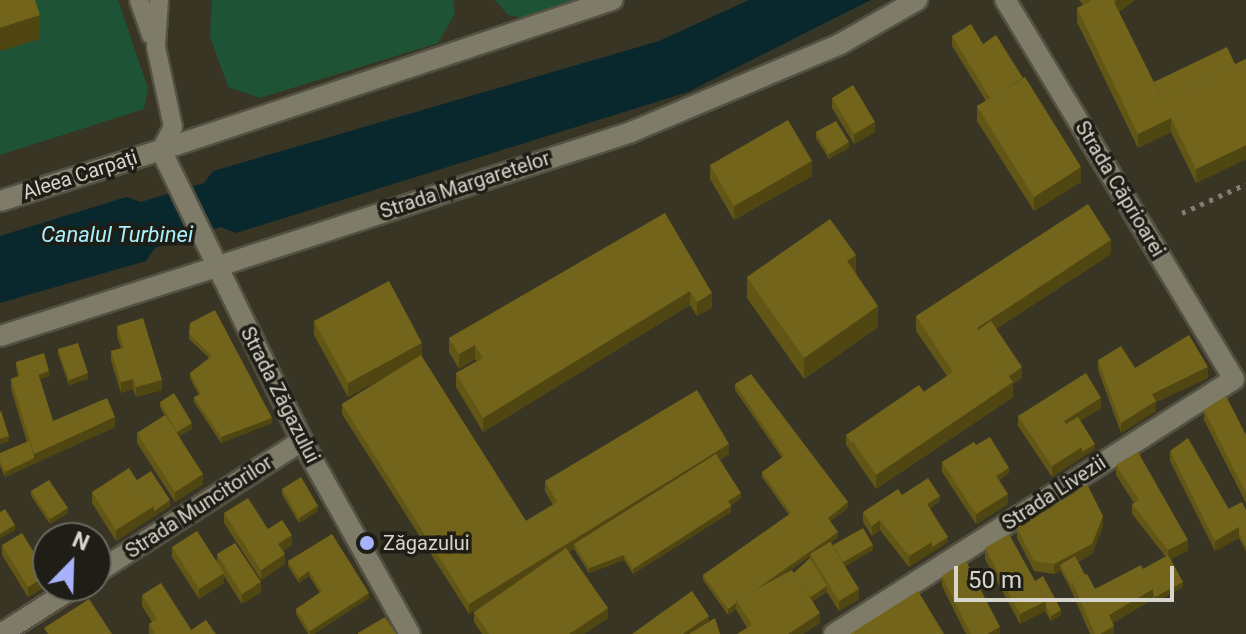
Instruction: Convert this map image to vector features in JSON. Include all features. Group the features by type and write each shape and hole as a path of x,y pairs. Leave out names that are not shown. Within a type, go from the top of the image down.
{"street":[{"name":"Aleea Carpați","path":"0,201 613,0"},
{"name":"Strada Margaretelor","path":"0,336 631,132 840,44 917,0"},
{"name":"Strada Căprioarei","path":"1005,0 1234,379"},
{"name":"Strada Zăgazului","path":"161,150 200,237 302,441 410,634"},
{"name":"Strada Livezii","path":"834,634 1234,379"},
{"name":"Strada Muncitorilor","path":"112,563 302,441"},
{"path":"1,634 51,602"}],"lane":[{"path":"139,0 156,47 173,127 161,150"},
{"path":"156,47 159,0"}],"path":[{"path":"1182,213 1246,184"}],"green space":[{"path":"27,0 118,0 148,88 144,109 0,155 0,51 40,38"},
{"path":"212,0 453,0 455,13 438,43 260,98 228,87 210,36"},
{"path":"495,0 580,0 523,18 508,15"}],"water":[{"name":"Canalul Turbinei","path":"749,0 871,0 688,92 236,233 221,227 155,248 146,261 0,303 0,236 126,197 141,202 204,183 213,171 659,41"}],"building":[{"path":"0,0 35,0 40,15 0,28"},
{"path":"1090,0 1116,0 1114,2 1162,99 1246,59 1246,145 1196,169 1171,118 1138,134 1077,8"},
{"path":"971,24 983,44 996,35 1023,78 990,98 952,36"},
{"path":"1227,47 1235,64 1162,99 1154,82"},
{"path":"1025,77 1081,167 1034,197 977,106"},
{"path":"853,85 875,122 854,134 832,98"},
{"path":"788,120 812,161 734,206 710,165"},
{"path":"836,121 849,142 829,154 816,132"},
{"path":"1088,204 1111,240 977,328 1013,382 876,475 852,440 953,372 916,316"},
{"path":"665,213 712,293 697,302 690,291 483,418 456,373 483,358 475,345 459,354 449,338"},
{"path":"830,219 856,255 847,261 878,306 804,358 747,277"},
{"path":"389,281 422,343 348,383 314,321"},
{"path":"215,310 272,418 221,437 194,397 201,394 190,373 212,356 189,334 190,323"},
{"path":"143,318 162,380 136,387 133,379 121,382 111,351 124,348 117,326"},
{"path":"991,321 1022,367 1009,376 978,330"},
{"path":"1189,335 1208,367 1152,394 1156,401 1121,423 1098,360 1121,346 1135,368"},
{"path":"78,343 88,373 69,380 58,349"},
{"path":"44,353 49,371 38,375 37,370 20,376 16,362"},
{"path":"421,355 526,521 557,502 545,481 697,390 729,444 469,604 342,404"},
{"path":"37,370 53,421 107,398 115,417 34,454 11,379"},
{"path":"1086,373 1101,398 1064,421 1082,447 1052,466 1018,416"},
{"path":"751,374 848,502 828,518 838,532 736,600 728,609 703,575 791,513 762,472 784,456 735,384"},
{"path":"919,385 924,392 852,440 852,444 846,435"},
{"path":"174,393 192,423 177,432 160,402"},
{"path":"1226,396 1246,435 1246,493 1204,410"},
{"path":"0,412 9,436 0,439"},
{"path":"165,415 203,474 175,492 137,433"},
{"path":"1078,417 1095,444 1082,452 1082,447 1066,424"},
{"path":"990,437 1009,468 996,476 976,445"},
{"path":"1188,438 1239,527 1215,541 1170,451"},
{"path":"29,441 34,458 5,472 0,453"},
{"path":"974,442 1008,494 976,514 942,462"},
{"path":"1138,452 1188,540 1168,550 1132,504 1139,500 1116,465"},
{"path":"716,454 741,493 728,501 731,506 633,569 624,555 589,568 574,544"},
{"path":"129,468 154,506 116,530 92,492"},
{"path":"151,471 170,500 154,511 154,506 137,480"},
{"path":"301,477 318,506 299,518 282,489"},
{"path":"928,478 940,496 927,504 948,537 932,547 932,542 902,495"},
{"path":"49,480 68,508 50,519 31,491"},
{"path":"1087,484 1103,516 1092,544 1054,564 1034,561 1017,528"},
{"path":"898,489 932,542 909,556 880,520 872,526 863,512"},
{"path":"248,498 268,529 282,520 292,535 278,544 285,554 261,570 224,513"},
{"path":"1242,502 1246,510 1246,546 1228,509"},
{"path":"5,509 15,525 0,534 0,512"},
{"path":"863,528 873,545 843,562 833,545"},
{"path":"197,531 224,573 199,589 172,547"},
{"path":"22,533 32,549 32,585 28,587 2,545"},
{"path":"332,534 369,593 310,631 296,609 322,591 309,571 299,578 288,561"},
{"path":"1009,534 1046,601 1020,614 985,548"},
{"path":"830,542 859,589 839,601 810,554"},
{"path":"235,543 261,582 242,594 217,554"},
{"path":"566,548 608,608 569,634 489,634 474,612"},
{"path":"1168,555 1183,582 1155,597 1143,569"},
{"path":"1075,556 1085,575 1072,581 1072,586 1060,565"},
{"path":"810,558 827,586 810,597 794,573"},
{"path":"966,561 1000,627 987,634 971,634 942,576"},
{"path":"1141,565 1153,589 1109,615 1114,626 1095,634 1072,581 1087,574 1095,589"},
{"path":"792,570 820,613 788,634 737,634 752,625 736,600"},
{"path":"1043,576 1061,610 1051,616 1035,581"},
{"path":"161,583 194,634 154,634 149,624 157,619 142,595"},
{"path":"692,591 709,616 683,634 632,634"},
{"path":"918,591 944,634 850,634"},
{"path":"84,602 91,602 112,634 48,634 44,628"},
{"path":"385,617 396,634 358,634 358,633"},
{"path":"715,618 720,634 689,634"},
{"path":"206,620 216,634 194,634 191,630"}],"place":[{"name":"Zăgazului","path":"367,543"}]}
